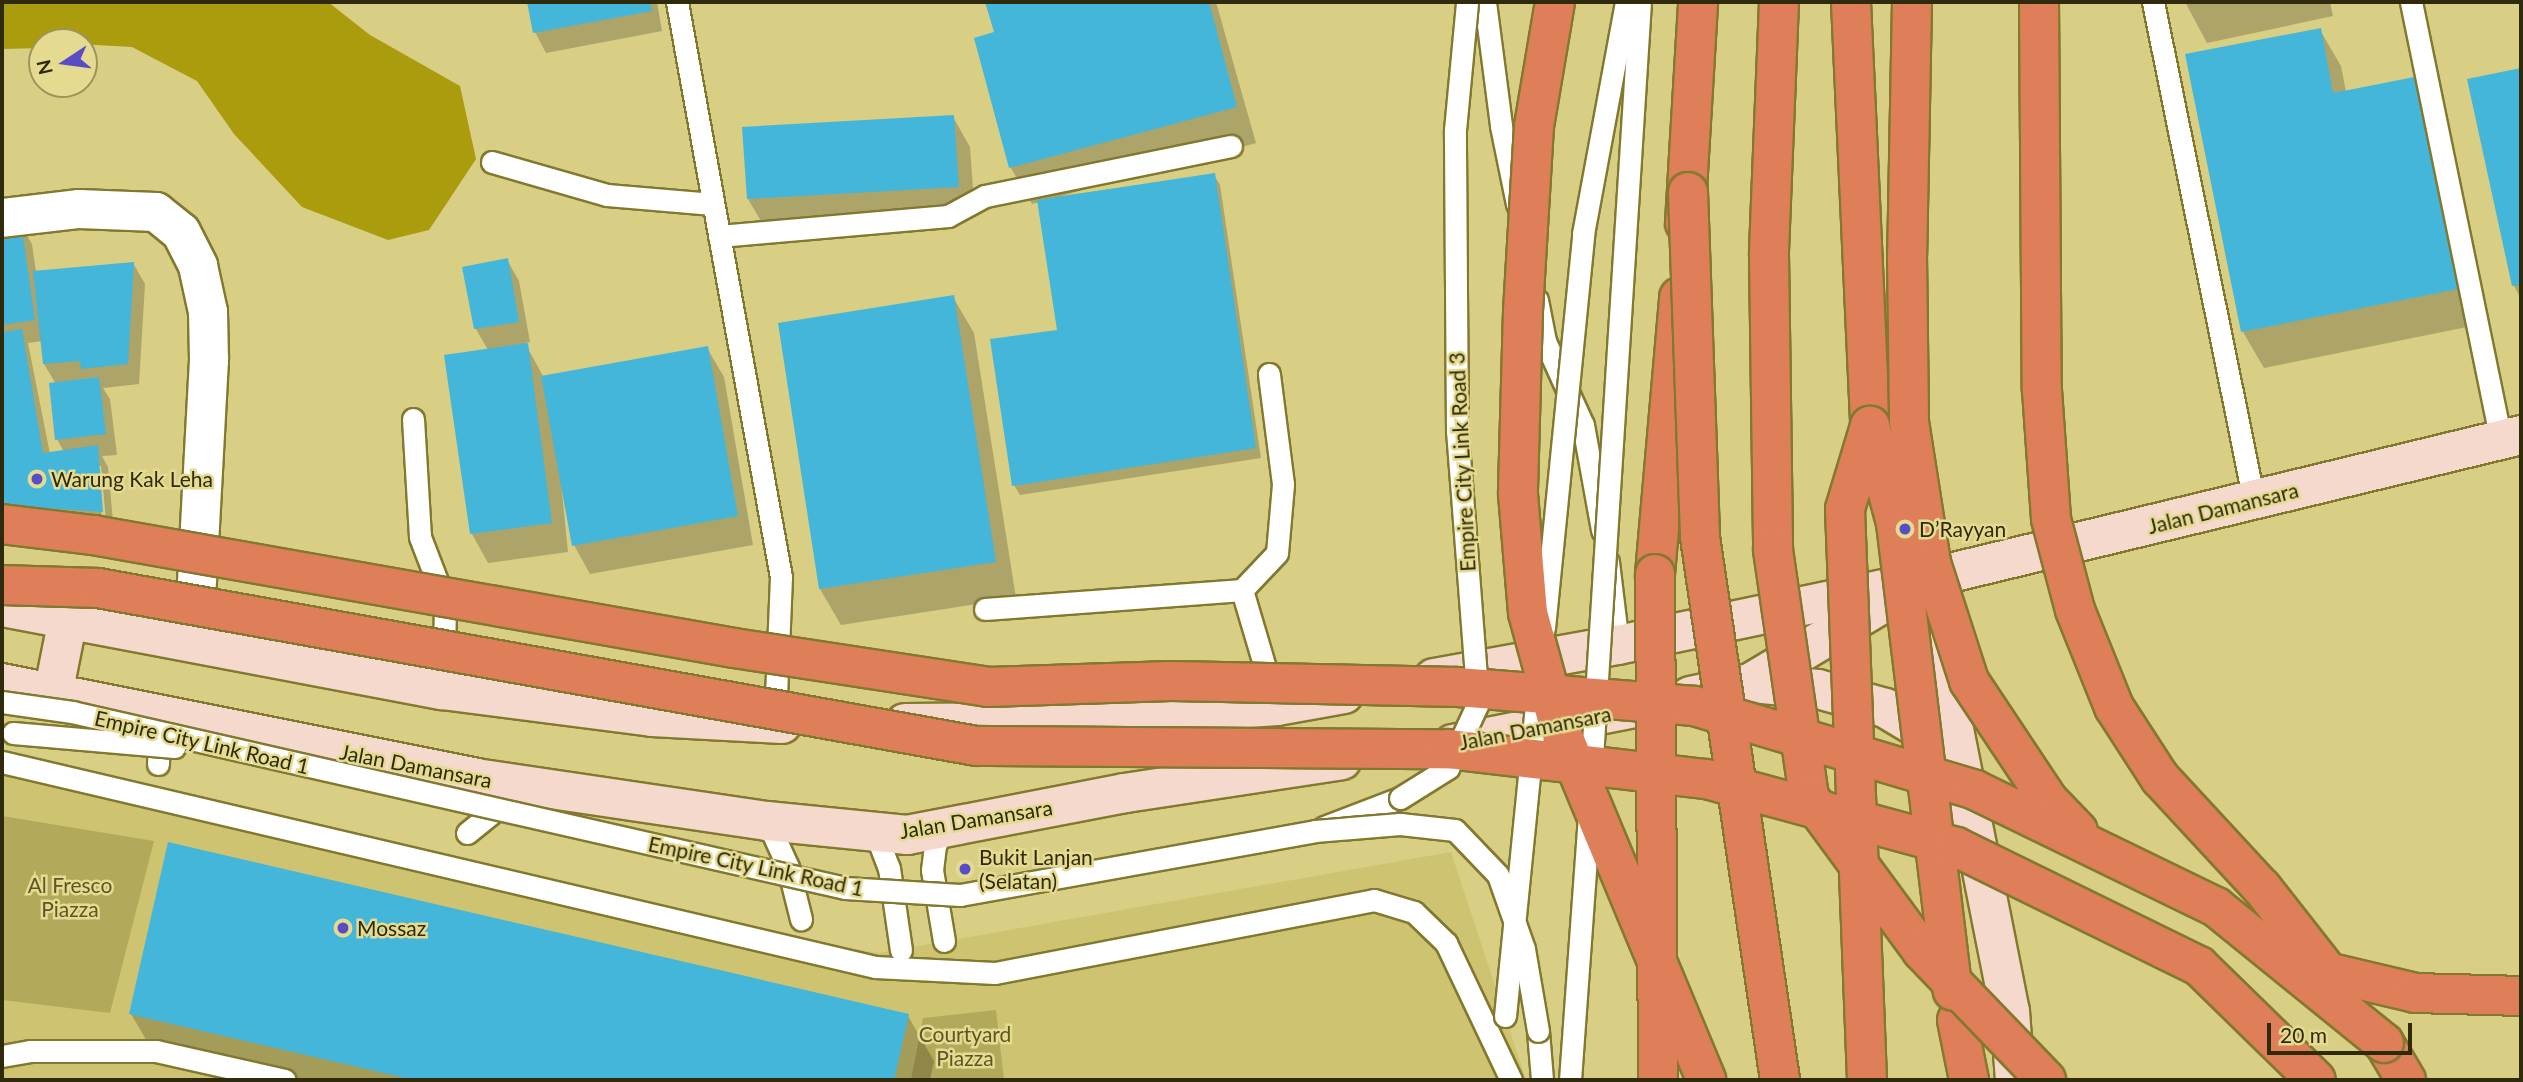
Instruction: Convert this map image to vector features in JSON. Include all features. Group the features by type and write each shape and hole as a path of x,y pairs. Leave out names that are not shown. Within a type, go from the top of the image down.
{"highway":[{"path":"1555,2 1534,126 1523,311 1518,494 1528,613 1559,726 1706,1080"},
{"path":"1658,1080 1655,574 1688,192 1698,2"},
{"path":"1779,2 1769,255 1773,550 1809,796 1922,951 2046,1080"},
{"path":"1851,2 1870,426 1896,523 1957,1020 1969,1080"},
{"path":"1912,2 1909,422 1931,563 1969,681 2048,800 2107,861 2166,904 2239,944 2309,970 2414,993 2521,996"},
{"path":"2039,2 2042,390 2051,519 2075,610 2113,707 2161,778 2262,888 2384,1043 2406,1080"},
{"path":"1688,192 1700,537 1780,1080"},
{"path":"1867,1080 1845,509 1870,426"},
{"path":"2,524 93,535 734,648 988,687 1171,681 1458,687 1695,706 1975,790 2204,901 2384,1043"},
{"path":"2,585 99,588 976,746 1449,749 1706,779 1956,846 2199,966 2316,1080"}],"street":[{"path":"2,218 79,209 156,212 181,232 198,266 208,312 209,360 194,640"},
{"name":"Jalan Damansara","path":"2,607 194,640 442,690 652,717 775,724 1042,722 1277,706 1618,645 1923,579 2511,438"},
{"name":"Jalan Damansara","path":"2,683 526,786 767,821 907,835 1251,772 1495,738 1750,683 1923,579"},
{"path":"1923,579 2010,1011 2015,1080"},
{"path":"53,694 68,619"},
{"path":"1750,683 1818,689 1885,708 1958,752"}],"lane":[{"path":"677,2 781,577 775,724"},
{"name":"Empire City Link Road 3","path":"1315,831 1401,798 1448,768 1478,703 1457,432 1455,130 1467,2"},
{"path":"1486,2 1501,126 1545,341 1583,425 1616,606 1618,645"},
{"path":"1505,1016 1583,234 1626,2"},
{"path":"1570,1080 1640,2"},
{"path":"2153,2 2254,501"},
{"path":"2411,2 2511,438"},
{"path":"719,236 948,216 985,197 1231,146"},
{"path":"492,162 607,195 713,204"},
{"path":"985,609 1242,590 1277,553 1283,484 1269,374"},
{"path":"413,419 420,537 445,602 442,690"},
{"path":"1242,590 1277,706"},
{"name":"Empire City Link Road 1","path":"2,702 72,712 845,888 960,895 1315,831 1400,824 1455,830 1498,875 1524,949 1542,1080"},
{"path":"158,764 160,715"},
{"path":"7,733 277,759"},
{"path":"2,762 875,967 995,973 1374,900 1414,912 1446,943 1511,1080"},
{"path":"467,833 526,786"},
{"path":"767,821 789,867 801,919"},
{"path":"944,828 935,845 932,870 944,941"},
{"path":"875,832 889,868 901,950"},
{"path":"2,1056 30,1051 156,1051 285,1080"}],"shaded area":[{"path":"2,2 328,2 370,35 460,86 476,159 429,230 388,240 302,207 234,134 197,81 132,47 98,45 98,28 28,28 28,48 2,49"},
{"path":"2,751 710,924 879,953 1451,852 1526,1080 2,1080"}],"green space":[{"name":"Al Fresco Piazza","path":"2,816 154,841 110,1013 2,1000"},
{"name":"Courtyard Piazza","path":"996,1010 1004,1080 911,1080 923,1018"}],"building":[{"path":"527,2 650,2 652,11 533,33"},
{"path":"985,2 1209,2 1237,107 1009,168 974,38 994,32"},
{"path":"2321,28 2333,93 2425,75 2468,287 2241,332 2185,54"},
{"path":"2521,68 2521,285 2512,286 2467,79"},
{"path":"954,115 959,187 747,199 742,127"},
{"path":"1215,173 1256,448 1012,486 990,339 1057,330 1037,200"},
{"path":"21,222 35,320 2,325 2,225"},
{"path":"508,258 519,322 474,329 462,267"},
{"path":"134,262 128,364 81,369 80,361 43,364 33,271"},
{"path":"954,295 996,562 819,589 778,323"},
{"path":"22,329 43,453 98,445 103,512 2,505 2,332"},
{"path":"528,343 552,523 470,534 444,355"},
{"path":"708,346 738,516 572,546 541,376"},
{"path":"99,377 106,434 55,440 49,383"},
{"name":"Mossaz","path":"168,842 909,1014 894,1080 414,1080 129,1014"}],"place":[{"name":"Warung Kak Leha","path":"37,479"},
{"name":"D’Rayyan","path":"1905,529"},
{"name":"Bukit Lanjan (Selatan)","path":"965,869"},
{"name":"Mossaz","path":"343,928"}]}
